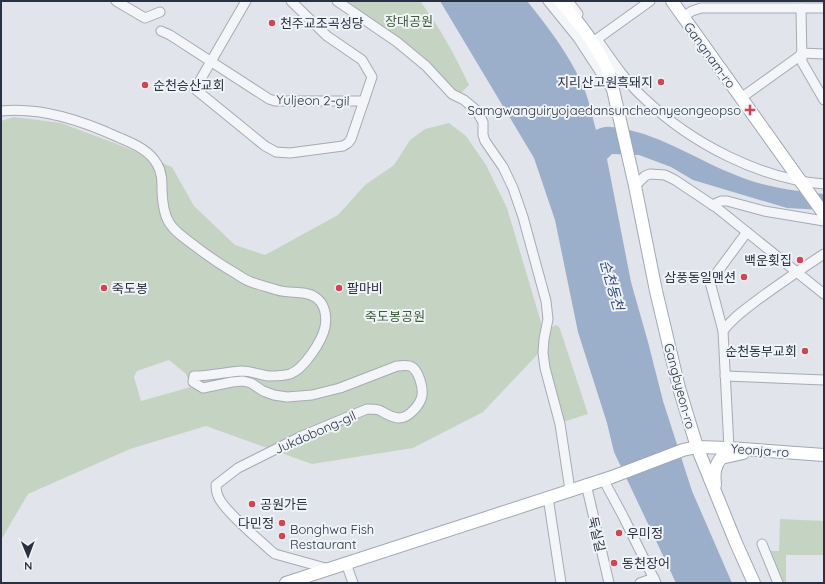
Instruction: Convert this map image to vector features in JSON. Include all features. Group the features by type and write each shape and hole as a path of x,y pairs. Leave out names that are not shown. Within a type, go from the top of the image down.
{"main road":[{"path":"554,1 583,37 602,68 613,91"},
{"path":"560,1 582,26 603,59 609,72 613,91"},
{"name":"Gangnam-ro","path":"672,1 801,184 824,214"},
{"name":"Gangbyeon-ro","path":"613,91 635,182 657,298 679,388 696,447 754,583"},
{"name":"Yeonja-ro","path":"286,583 608,478 683,450 696,447 729,448 824,455"},
{"path":"716,494 714,472 721,458 760,450"}],"street":[{"path":"116,1 145,18 160,12"},
{"path":"246,1 195,89 265,146 276,152 290,153 331,149 343,146 348,143 372,77 362,60 327,36 291,1"},
{"path":"337,1 397,42 426,66 452,94 464,100 476,110 483,122 483,135 510,180 523,216 548,305 548,319 543,353 545,368 560,424 570,490"},
{"path":"548,1 578,38 613,91"},
{"path":"568,1 597,39 615,66 634,89 645,100 679,126 709,146 743,163 801,184 824,184"},
{"path":"597,39 650,1"},
{"path":"683,17 692,11 720,4 824,8"},
{"path":"801,8 802,62 824,100"},
{"path":"582,26 597,39"},
{"name":"Yuljeon 2-gil","path":"161,31 170,35 269,99 275,101 364,102"},
{"path":"741,98 801,54 824,54"},
{"name":"Jukdobong-gil","path":"1,111 17,109 77,120 138,147 153,158 157,164 162,178 162,205 168,221 176,232 214,260 250,282 278,291 310,295 316,297 323,306 326,320 321,339 317,346 298,368 290,374 267,376 244,371 194,376 193,380 196,384 203,388 243,381 251,383 263,391 274,395 287,397 312,395 340,388 397,366 406,365 411,367 416,372 421,384 422,396 408,416 399,418 377,410 367,409 302,436 246,465 221,480 216,485 218,496 226,508 275,554 329,569"},
{"path":"635,182 650,174 665,175 712,205 824,294"},
{"path":"712,205 723,201 764,211 824,221"},
{"path":"729,448 723,330 710,282 747,232"},
{"path":"723,330 731,320 796,272 824,254"},
{"path":"725,376 824,380"},
{"path":"608,478 624,516 655,580 640,583"},
{"name":"둑실길","path":"586,484 609,583"},
{"path":"548,497 561,583"},
{"path":"762,544 778,583"},
{"path":"346,563 353,583"}],"green space":[{"name":"장대공원","path":"347,1 420,1 447,42 469,85 458,96 424,57"},
{"name":"죽도봉공원","path":"14,117 61,123 172,167 194,206 235,245 265,255 338,215 365,185 394,165 410,140 425,129 449,123 466,136 486,165 507,208 543,329 542,341 537,355 483,412 413,448 312,464 206,426 130,449 28,494 1,540 1,121","holes":["169,360 186,374 191,387 141,401 134,377 137,371"]},
{"path":"556,325 560,329 588,414 563,422 545,358 550,328"},
{"path":"780,519 824,521 824,555 786,555 786,583 781,583 768,551 779,551"}],"water":[{"name":"순천동천","path":"440,1 527,1 558,41 577,74 587,96 596,130 603,127 609,127 644,134 748,180 780,188 824,194 824,210 787,208 693,180 671,167 639,155 612,154 607,159 631,282 663,401 692,491 732,583 676,583 614,452 607,423 578,332 555,220 534,158"}],"place":[{"name":"천주교조곡성당","path":"272,23"},
{"name":"지리산고원흑돼지","path":"661,82"},
{"name":"순천승산교회","path":"145,85"},
{"name":"Samgwanguiryojaedansuncheonyeongeopso","path":"750,110"},
{"name":"백운횟집","path":"800,260"},
{"name":"삼풍동일맨션","path":"744,277"},
{"name":"죽도봉","path":"104,288"},
{"name":"팔마비","path":"339,288"},
{"name":"순천동부교회","path":"805,351"},
{"name":"공원가든","path":"252,504"},
{"name":"다민정","path":"282,523"},
{"name":"우미정","path":"619,533"},
{"name":"Bonghwa Fish Restaurant","path":"282,536"},
{"name":"동천장어","path":"614,563"}]}
